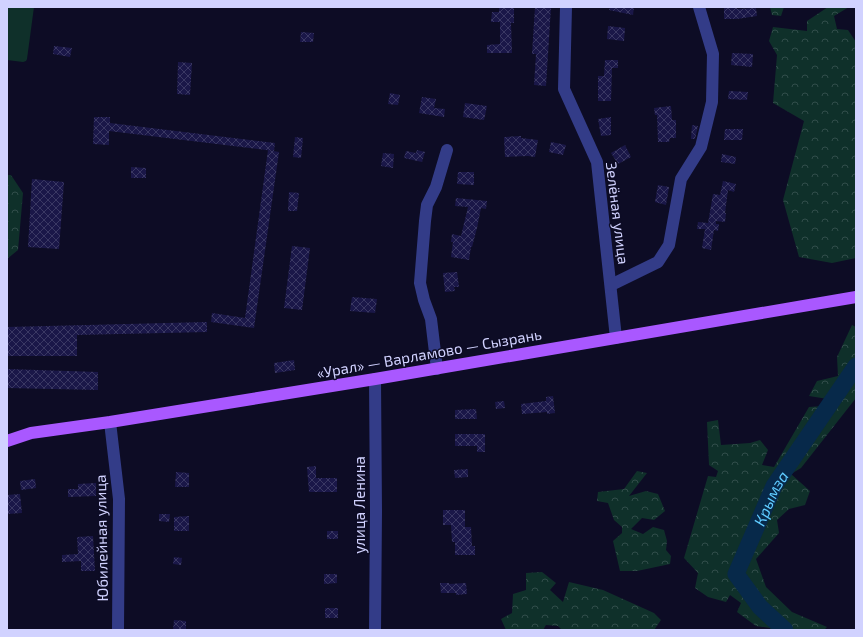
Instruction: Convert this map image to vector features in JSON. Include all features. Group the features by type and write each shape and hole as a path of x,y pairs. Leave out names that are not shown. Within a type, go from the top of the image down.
{"main road":[{"name":"«Урал» — Варламово — Сызрань","path":"7,442 31,433 110,422 375,379 856,297"}],"street":[{"name":"Зелёная улица","path":"566,7 564,89 597,162 616,338"},
{"name":"Зелёная улица","path":"611,285 658,262 669,245 681,179 701,148 712,102 713,54 699,7"},
{"path":"436,368 431,319 420,283 427,205 436,187 447,150"},
{"name":"улица Ленина","path":"375,379 375,630"},
{"name":"Юбилейная улица","path":"110,422 119,499 118,630"}],"green space":[{"path":"7,7 34,7 27,59 23,62 7,60"},
{"path":"770,7 784,7 781,16 772,15"},
{"path":"828,7 849,7 834,16 837,29 848,30 856,42 856,258 832,263 799,257 783,200 804,121 773,103 777,55 769,41 773,27 807,31 807,21"},
{"path":"7,175 11,175 23,193 18,250 7,259"},
{"path":"852,325 856,327 856,398 801,468 791,474 810,491 805,505 789,509 777,520 779,533 756,559 766,587 792,612 827,627 824,630 771,630 770,628 756,626 737,612 741,603 730,595 726,602 708,597 695,588 698,573 684,558 708,476 716,477 718,471 709,465 707,422 718,420 721,445 750,443 760,440 768,450 762,465 774,467 809,407 823,406 828,399 809,396 817,381 838,376 837,357"},
{"path":"637,471 647,473 629,496 646,491 658,494 665,511 654,520 642,518 631,529 643,534 653,527 664,530 667,541 666,550 671,556 670,564 637,571 620,571 613,541 622,533 622,527 614,520 608,503 597,501 598,492 624,489"},
{"path":"542,572 556,583 550,590 563,602 569,582 603,590 654,613 661,620 654,630 562,630 558,626 546,625 543,630 506,630 501,619 512,613 513,594 526,590 526,573"}],"building":[{"path":"499,7 514,8 514,23 511,23 512,53 487,53 487,45 500,44 500,22 491,22 492,12 499,12"},
{"path":"535,7 551,7 546,86 534,85 536,54 532,54"},
{"path":"610,7 634,7 633,15 609,10"},
{"path":"724,7 737,7 737,9 756,8 757,16 724,19"},
{"path":"608,26 625,28 624,41 607,39"},
{"path":"301,32 314,33 313,42 300,42"},
{"path":"54,46 72,48 70,57 53,54"},
{"path":"732,53 753,54 752,67 731,65"},
{"path":"605,60 618,60 618,68 612,68 611,101 598,101 598,76 604,76"},
{"path":"178,62 192,63 190,95 177,94"},
{"path":"729,91 748,92 747,100 728,99"},
{"path":"390,93 400,95 398,105 388,104"},
{"path":"422,97 436,99 434,108 445,109 444,117 419,113"},
{"path":"465,103 487,106 484,120 463,117"},
{"path":"671,106 672,120 676,120 676,138 670,138 669,142 658,142 657,115 655,115 654,108"},
{"path":"94,117 110,117 110,123 275,143 274,151 109,131 109,145 93,144"},
{"path":"611,117 611,135 601,136 598,119"},
{"path":"692,125 698,126 695,139 691,139"},
{"path":"725,129 743,129 742,140 724,140"},
{"path":"521,136 521,138 538,140 535,157 505,157 504,137"},
{"path":"295,137 303,138 301,158 293,157"},
{"path":"551,142 566,145 563,155 549,152"},
{"path":"625,145 631,157 618,164 611,153"},
{"path":"268,150 279,152 254,328 211,322 212,313 245,318"},
{"path":"417,150 425,152 422,162 404,158 406,151 416,153"},
{"path":"383,153 394,154 393,168 381,166"},
{"path":"722,154 736,157 735,164 721,162"},
{"path":"131,167 146,168 146,178 131,178"},
{"path":"458,172 474,172 474,185 457,184"},
{"path":"32,179 64,182 59,249 28,247"},
{"path":"723,181 736,184 734,192 728,190 725,222 716,221 716,224 719,224 718,231 714,230 711,250 702,248 705,229 697,229 698,222 708,223 713,194 720,195"},
{"path":"658,185 669,187 666,205 655,202"},
{"path":"289,192 299,193 297,211 288,211"},
{"path":"456,198 487,201 486,209 481,208 469,260 451,257 453,242 451,242 452,234 461,236 468,207 455,206"},
{"path":"292,246 310,248 302,310 284,308"},
{"path":"457,272 459,287 454,287 455,291 445,292 443,273"},
{"path":"352,297 377,299 375,313 350,311"},
{"path":"207,322 207,332 77,335 77,356 7,356 7,327"},
{"path":"294,360 295,370 275,373 274,363"},
{"path":"7,369 98,372 98,390 7,388"},
{"path":"553,396 555,413 547,414 547,412 522,414 521,404 546,401 546,397"},
{"path":"504,401 505,408 496,409 495,402"},
{"path":"476,409 477,419 455,419 455,410"},
{"path":"455,434 485,434 485,452 477,452 477,446 455,446"},
{"path":"316,466 316,478 337,478 337,492 309,492 307,467"},
{"path":"468,469 468,477 455,478 454,470"},
{"path":"176,472 189,473 189,487 175,487"},
{"path":"35,479 36,488 21,490 20,481"},
{"path":"96,483 96,496 68,497 68,489 78,489 78,484"},
{"path":"20,494 22,513 8,514 7,495"},
{"path":"443,510 465,510 465,527 471,527 472,546 475,546 475,555 455,555 455,542 452,542 451,525 443,525"},
{"path":"159,514 170,514 169,522 159,521"},
{"path":"189,516 189,531 174,531 174,517"},
{"path":"327,531 338,531 338,539 327,539"},
{"path":"93,536 95,571 81,571 81,561 62,562 62,555 78,554 77,537"},
{"path":"174,557 182,558 181,565 173,564"},
{"path":"324,574 337,574 337,583 324,584"},
{"path":"440,583 466,583 467,594 456,595 456,593 441,593"},
{"path":"325,608 338,608 338,618 325,618"},
{"path":"174,620 186,621 186,630 173,630"}],"waterway":[{"name":"Крымза","path":"785,630 760,607 736,574 774,486 856,366"}]}
